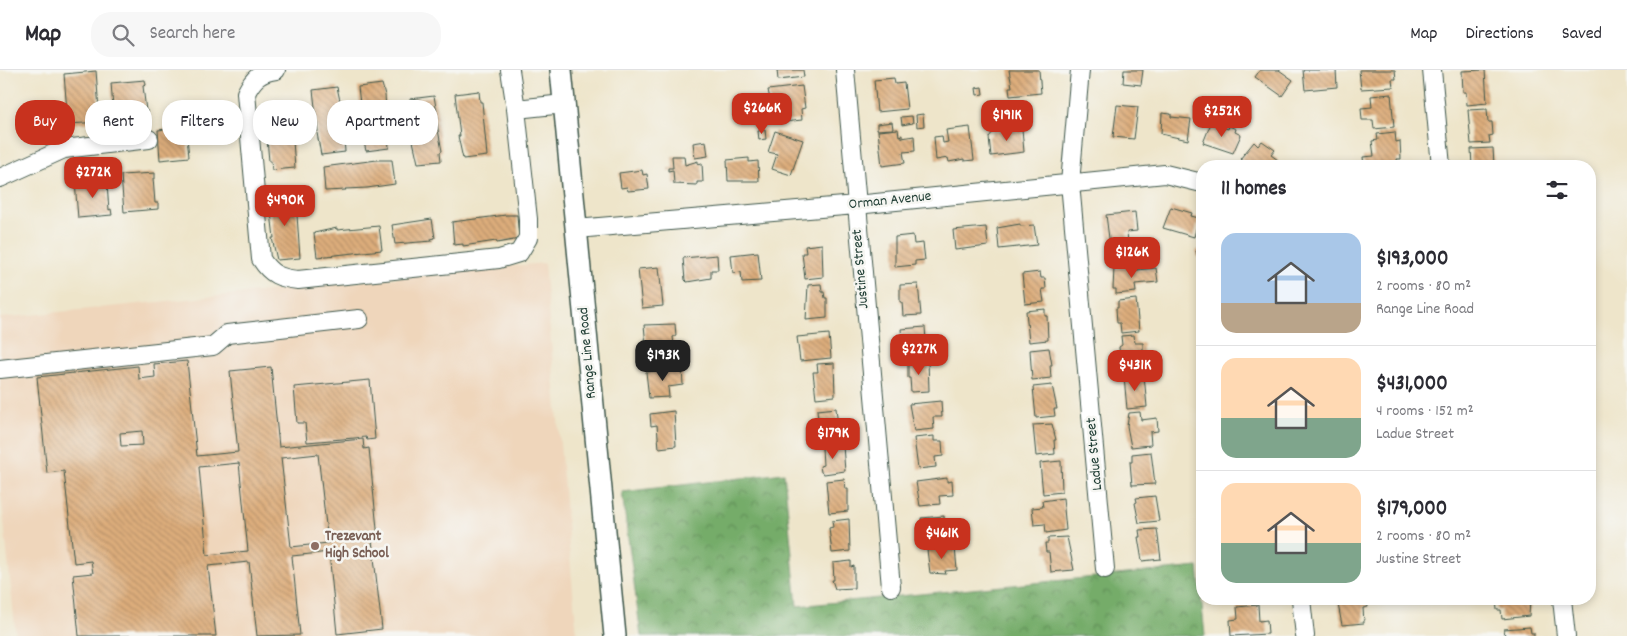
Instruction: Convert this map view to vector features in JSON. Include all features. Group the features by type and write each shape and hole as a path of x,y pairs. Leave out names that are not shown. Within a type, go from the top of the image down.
{"main road":[{"name":"Range Line Road","path":"561,70 615,636"}],"street":[{"path":"276,70 260,74 252,81 246,93 261,259 268,270 279,278 298,280 499,259 519,253 528,238 528,219 510,70"},
{"name":"Justine Street","path":"844,70 891,587"},
{"name":"Ladue Street","path":"1080,70 1070,183 1105,569"},
{"path":"1432,70 1440,160"},
{"path":"516,109 564,104"},
{"path":"0,178 64,149 102,145"},
{"name":"Orman Avenue","path":"576,229 856,205 1165,174 1196,182"},
{"path":"0,368 213,346 227,334 359,319"},
{"path":"1302,605 1305,636"},
{"path":"1563,605 1566,636"}],"shaded area":[{"path":"544,263 577,636 16,636 0,485 0,318"}],"green space":[{"path":"784,473 797,606 1196,567 1196,605 1202,605 1205,636 641,636 622,492"}],"building":[{"path":"777,70 803,70 804,77 778,80"},
{"path":"1009,70 1039,70 1041,93 1010,96 1009,87 1012,87"},
{"path":"1124,70 1143,70 1141,85 1123,83"},
{"path":"1260,70 1279,70 1293,80 1282,96 1255,77"},
{"path":"1303,70 1336,70 1337,87 1305,90"},
{"path":"1359,70 1395,70 1396,79 1392,79 1393,87 1361,89"},
{"path":"1485,70 1487,103 1467,105 1466,92 1463,92 1462,71"},
{"path":"96,71 98,100 85,100 85,123 75,124 75,100 66,100 64,74"},
{"path":"894,78 895,84 904,83 907,109 877,112 874,80"},
{"path":"145,80 146,85 143,86 145,100 112,100 111,83"},
{"path":"382,84 385,100 360,100 358,87"},
{"path":"802,86 805,108 801,109 802,120 775,123 768,90"},
{"path":"337,87 340,100 327,100 327,145 344,145 345,152 321,155 317,133 317,100 314,100 313,90"},
{"path":"982,87 983,94 977,95 976,88"},
{"path":"479,91 480,102 482,102 487,156 463,159 458,136 460,136 455,94"},
{"path":"1391,94 1394,127 1374,129 1373,120 1362,120 1361,108 1372,107 1371,96"},
{"path":"434,96 435,100 410,100"},
{"path":"1117,105 1138,107 1134,139 1113,137"},
{"path":"995,107 996,113 988,114 987,108"},
{"path":"1487,109 1488,122 1492,122 1493,135 1489,136 1490,143 1471,144 1468,110"},
{"path":"1162,113 1171,114 1171,117 1191,119 1188,140 1161,134"},
{"path":"923,114 924,126 917,127 916,115"},
{"path":"912,116 913,123 902,125 901,117"},
{"path":"892,122 893,129 877,130 877,124"},
{"path":"1211,123 1228,129 1229,126 1236,129 1235,132 1241,135 1233,153 1203,143"},
{"path":"970,127 974,160 964,161 964,159 949,162 948,158 936,160 934,137 942,136 943,143 948,142 946,130"},
{"path":"898,129 899,136 902,135 902,138 914,136 915,151 903,152 905,163 882,166 878,131"},
{"path":"1022,129 1024,152 991,156 989,137 993,132"},
{"path":"158,130 162,130 162,145 188,145 189,157 160,160"},
{"path":"438,130 442,151 440,152 441,161 418,163 414,145 438,145"},
{"path":"765,130 766,139 759,140 758,131"},
{"path":"775,131 803,140 791,175 772,169 777,154 768,152"},
{"path":"1395,132 1396,142 1400,141 1401,159 1363,160 1363,157 1374,156 1372,141 1378,140 1377,134"},
{"path":"706,141 708,156 695,158 693,143"},
{"path":"1262,141 1275,150 1271,155 1278,160 1240,159 1254,142 1258,146"},
{"path":"268,145 293,145 295,168 272,170 271,161 269,161"},
{"path":"365,145 389,145 389,148 366,151"},
{"path":"1493,148 1494,160 1472,160 1471,149"},
{"path":"672,156 684,156 685,165 698,161 698,164 702,163 703,182 697,182 697,185 674,184 673,170 668,171 668,168 673,168"},
{"path":"749,158 749,162 758,161 759,181 728,181 727,160"},
{"path":"377,160 392,160 395,184 325,191 323,167"},
{"path":"642,170 643,175 647,174 649,189 628,191 627,187 621,188 619,173"},
{"path":"155,173 155,178 153,178 155,203 158,203 158,209 124,212 121,175"},
{"path":"109,179 109,184 107,184 109,210 111,209 112,215 78,218 75,182"},
{"path":"293,193 297,215 300,258 277,260 272,238 274,238 269,196"},
{"path":"1171,207 1192,213 1191,216 1196,217 1194,237 1163,228"},
{"path":"1135,212 1137,231 1127,232 1129,253 1111,254 1106,215"},
{"path":"517,215 519,239 497,243 496,241 463,246 463,244 454,245 452,222"},
{"path":"432,219 435,238 431,239 432,241 395,244 392,225"},
{"path":"1020,224 1020,226 1034,225 1037,245 999,249 997,228"},
{"path":"379,226 382,250 317,257 314,233 337,228 337,230"},
{"path":"986,227 988,246 955,250 953,230"},
{"path":"913,235 914,244 923,243 925,260 915,261 915,265 895,267 895,237"},
{"path":"822,244 823,277 805,279 802,253 806,253 805,246"},
{"path":"758,252 761,281 742,282 741,272 733,273 731,255"},
{"path":"717,255 718,270 711,270 711,278 687,282 685,280 683,258"},
{"path":"1136,266 1137,270 1156,268 1158,282 1135,284 1136,292 1116,294 1116,289 1113,289 1114,268"},
{"path":"659,267 663,306 642,308 638,269"},
{"path":"1040,272 1041,278 1045,278 1046,289 1042,289 1044,302 1025,304 1022,274"},
{"path":"821,284 822,292 824,292 825,298 827,298 827,318 806,320 808,285"},
{"path":"918,284 921,315 903,316 902,302 900,302 900,285"},
{"path":"1136,299 1139,331 1121,333 1120,323 1117,323 1116,308 1118,308 1118,301"},
{"path":"1045,309 1048,340 1029,342 1026,311"},
{"path":"675,324 676,336 673,337 675,352 647,356 644,325"},
{"path":"925,327 927,353 907,355 901,329"},
{"path":"829,334 831,358 800,361 797,337"},
{"path":"1134,335 1135,343 1143,343 1143,369 1123,371 1121,369 1119,347 1122,345 1121,336"},
{"path":"1049,348 1052,365 1050,365 1051,378 1032,380 1030,350"},
{"path":"928,360 929,391 911,392 910,378 908,378 908,362"},
{"path":"187,361 197,456 238,452 230,371 271,367 279,447 363,439 364,449 369,448 378,539 372,540 382,629 337,634 329,552 292,556 300,635 257,636 249,562 208,566 216,636 79,636 73,575 93,573 91,561 74,563 64,471 47,473 37,377 138,366 139,379 155,377 154,364","holes":["142,431 143,445 121,446 120,433","318,454 328,543 291,547 281,458","239,463 248,551 207,555 199,467"]},
{"path":"834,363 835,396 816,398 813,372 818,372 817,364"},
{"path":"682,368 683,385 668,387 669,397 649,398 646,372"},
{"path":"1144,375 1147,407 1127,409 1124,377"},
{"path":"370,380 375,439 367,440 366,437 307,442 305,423 297,423 294,387"},
{"path":"1052,385 1057,409 1054,409 1055,416 1036,418 1033,387"},
{"path":"941,401 942,417 933,417 934,429 914,431 909,404"},
{"path":"836,408 839,435 820,437 820,433 817,433 817,428 819,427 817,410"},
{"path":"674,411 676,446 659,448 657,425 651,426 650,414"},
{"path":"1140,412 1141,420 1157,418 1158,431 1150,432 1151,445 1131,447 1127,426 1129,413"},
{"path":"1052,424 1056,440 1054,440 1055,454 1036,456 1033,425"},
{"path":"934,436 934,441 942,441 943,456 935,457 936,467 918,469 914,438"},
{"path":"843,446 845,471 824,474 821,472 820,466 823,465 822,448"},
{"path":"1151,452 1155,484 1132,485 1130,462 1132,462 1132,454"},
{"path":"1061,461 1062,492 1043,494 1040,463"},
{"path":"947,478 947,482 952,481 953,495 939,496 940,504 920,506 916,482"},
{"path":"844,479 845,489 848,489 848,511 829,513 826,481"},
{"path":"1155,496 1159,521 1139,523 1135,503 1137,502 1136,498"},
{"path":"1063,498 1066,530 1046,533 1045,524 1034,525 1032,508 1043,507 1042,501"},
{"path":"944,516 945,541 926,543 921,518"},
{"path":"849,519 850,551 832,553 829,528 833,527 832,521"},
{"path":"1157,529 1161,559 1142,561 1138,537 1140,537 1139,530"},
{"path":"1067,537 1074,570 1051,572 1049,552 1046,552 1045,543 1048,543 1048,538"},
{"path":"955,547 957,570 945,571 946,574 930,573 927,550"},
{"path":"851,561 851,567 854,566 854,588 835,589 832,580 834,580 833,563"},
{"path":"1258,605 1259,621 1267,620 1268,634 1231,636 1230,620 1238,619 1237,607"},
{"path":"1338,605 1368,605 1368,607 1363,608 1364,623 1342,625"},
{"path":"1497,605 1530,605 1529,616 1502,619 1501,610 1497,610"},
{"path":"1530,627 1531,633 1534,633 1534,636 1505,636 1504,629"}],"place":[{"name":"Trezevant High School","path":"315,546"}]}
